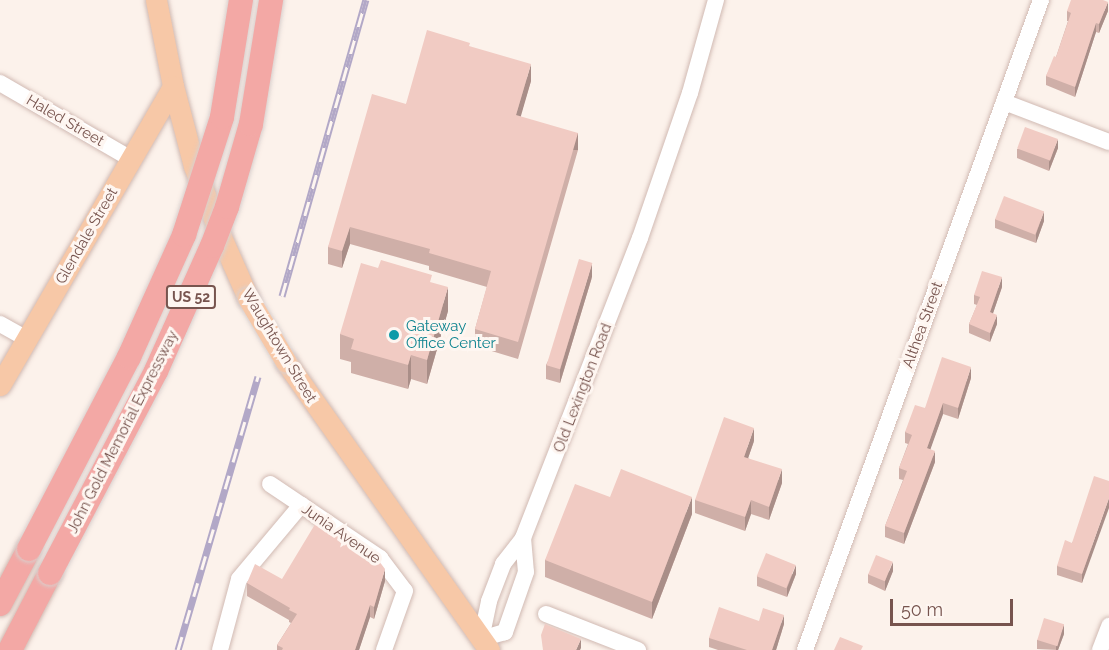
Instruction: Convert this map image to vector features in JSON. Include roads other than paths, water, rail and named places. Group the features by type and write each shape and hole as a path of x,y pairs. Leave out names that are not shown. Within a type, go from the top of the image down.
{"highway":[{"name":"John Gold Memorial Expressway","path":"0,604 129,357 184,235 222,117 241,0"},
{"name":"John Gold Memorial Expressway","path":"10,650 156,371 212,246 227,207 251,124 271,0"}],"main road":[{"name":"Waughtown Street","path":"156,0 173,86 208,205 248,298 286,362 479,646"},
{"name":"Glendale Street","path":"0,386 173,86"}],"street":[{"name":"Old Lexington Road","path":"479,646 489,601 503,564 523,538 640,238 690,93 716,0"},
{"name":"Althea Street","path":"805,650 1041,0"},
{"name":"Haled Street","path":"0,83 131,159"},
{"path":"1004,102 1109,142"},
{"path":"0,324 27,339"},
{"name":"Junia Avenue","path":"270,484 380,558 405,591 386,648"},
{"path":"220,650 239,579 301,505"},
{"name":"Old Lexington Road","path":"479,646 505,632 526,572 523,538"},
{"path":"546,614 638,650"},
{"path":"1100,650 1109,626"}],"railway":[{"path":"282,296 366,0"},
{"path":"178,650 258,376"}],"place":[{"name":"Gateway Office Center","path":"394,335"}]}
